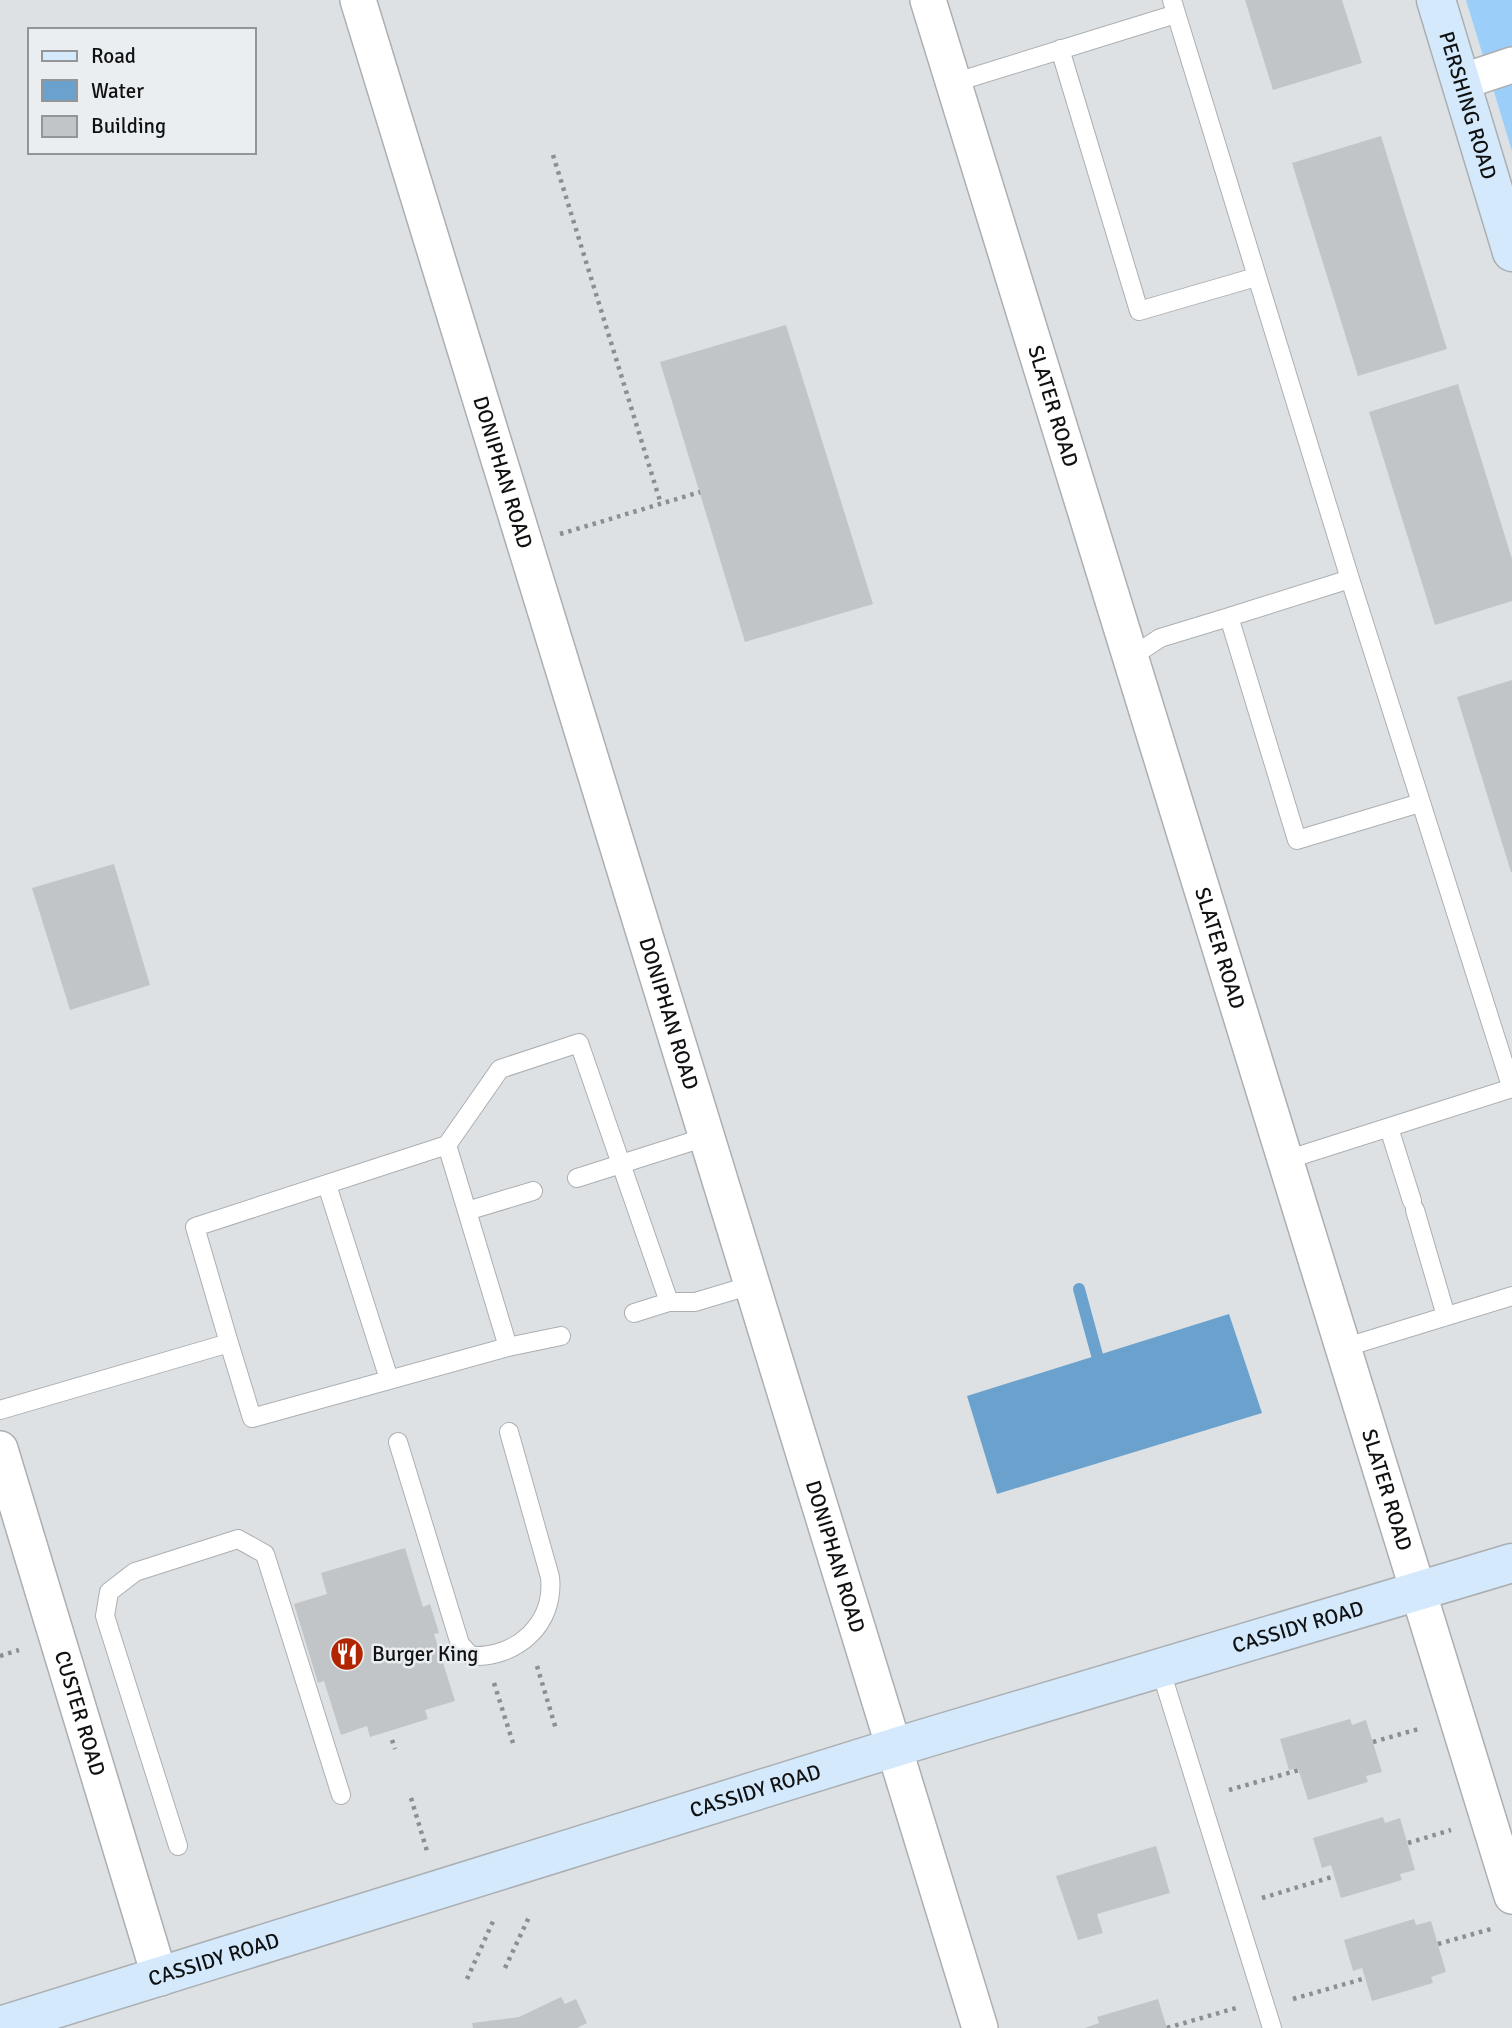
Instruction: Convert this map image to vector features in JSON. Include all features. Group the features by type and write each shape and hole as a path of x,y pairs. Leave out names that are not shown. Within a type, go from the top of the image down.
{"street":[{"name":"DONIPHAN ROAD","path":"358,0 980,2028"},
{"name":"SLATER ROAD","path":"928,0 1457,1717 1506,1911"},
{"name":"PERSHING ROAD","path":"1436,0 1512,252"},
{"path":"1461,82 1512,65"},
{"name":"CUSTER ROAD","path":"0,1450 160,1978"},
{"name":"CASSIDY ROAD","path":"0,2026 894,1748 1512,1563"}],"lane":[{"path":"953,83 1060,50 1174,7 1420,803 1512,1088 1286,1160"},
{"path":"1060,50 1139,311 1256,277"},
{"path":"1130,658 1160,638 1350,579"},
{"path":"1229,617 1297,840 1420,803"},
{"path":"561,1336 252,1418 195,1227 447,1146 500,1069 579,1043 619,1165 669,1302"},
{"path":"1389,1128 1446,1316"},
{"path":"577,1178 706,1137"},
{"path":"447,1146 508,1348"},
{"path":"327,1185 389,1380"},
{"path":"467,1212 533,1191"},
{"path":"634,1313 669,1302 695,1302 752,1285"},
{"path":"1343,1348 1512,1296"},
{"path":"0,1410 229,1343"},
{"path":"398,1442 460,1644 471,1656 484,1657 513,1648 530,1637 552,1596 550,1577 509,1432"},
{"path":"178,1846 106,1616 109,1592 135,1572 238,1539 265,1554 341,1795"},
{"path":"1160,1668 1272,2028"}],"path":[{"path":"554,155 661,504"},
{"path":"526,545 700,492"},
{"path":"0,1656 19,1650"},
{"path":"534,1659 556,1729"},
{"path":"492,1675 513,1743"},
{"path":"1373,1742 1457,1717"},
{"path":"392,1740 395,1749"},
{"path":"1200,1798 1299,1770"},
{"path":"411,1798 439,1890"},
{"path":"1234,1907 1335,1876"},
{"path":"1438,1944 1506,1911"},
{"path":"505,1968 530,1914"},
{"path":"467,1979 494,1919"},
{"path":"1167,2028 1366,1978"}],"shaded area":[{"path":"1466,0 1512,0 1512,151"}],"water":[{"path":"1229,1314 1262,1413 997,1494 967,1396"}],"building":[{"path":"1245,0 1342,0 1362,63 1273,90"},
{"path":"1381,136 1447,349 1358,376 1292,163"},
{"path":"786,325 873,604 745,642 660,362"},
{"path":"1458,384 1512,559 1512,601 1435,625 1369,412"},
{"path":"1512,680 1512,872 1511,872 1457,697"},
{"path":"114,864 150,985 70,1010 32,888"},
{"path":"405,1548 423,1607 430,1604 439,1633 434,1634 455,1701 425,1710 428,1719 370,1737 367,1726 341,1735 324,1681 318,1683 294,1604 327,1594 321,1573"},
{"path":"1350,1719 1352,1725 1366,1720 1382,1772 1366,1776 1368,1782 1308,1800 1298,1768 1289,1770 1280,1739"},
{"path":"1383,1817 1385,1823 1400,1818 1415,1870 1400,1874 1402,1880 1341,1898 1331,1865 1322,1868 1313,1838"},
{"path":"1156,1846 1170,1893 1097,1914 1103,1933 1078,1940 1056,1876"},
{"path":"1414,1919 1416,1925 1431,1921 1446,1972 1431,1977 1433,1983 1372,2001 1362,1968 1353,1971 1344,1940"},
{"path":"561,1997 565,2004 576,1999 587,2023 577,2028 473,2028 472,2023 519,2017"},
{"path":"1158,1999 1167,2028 1085,2028 1099,2023 1097,2017"}],"waterway":[{"path":"1079,1289 1097,1355"}],"place":[{"name":"Burger King","path":"347,1654"}]}
